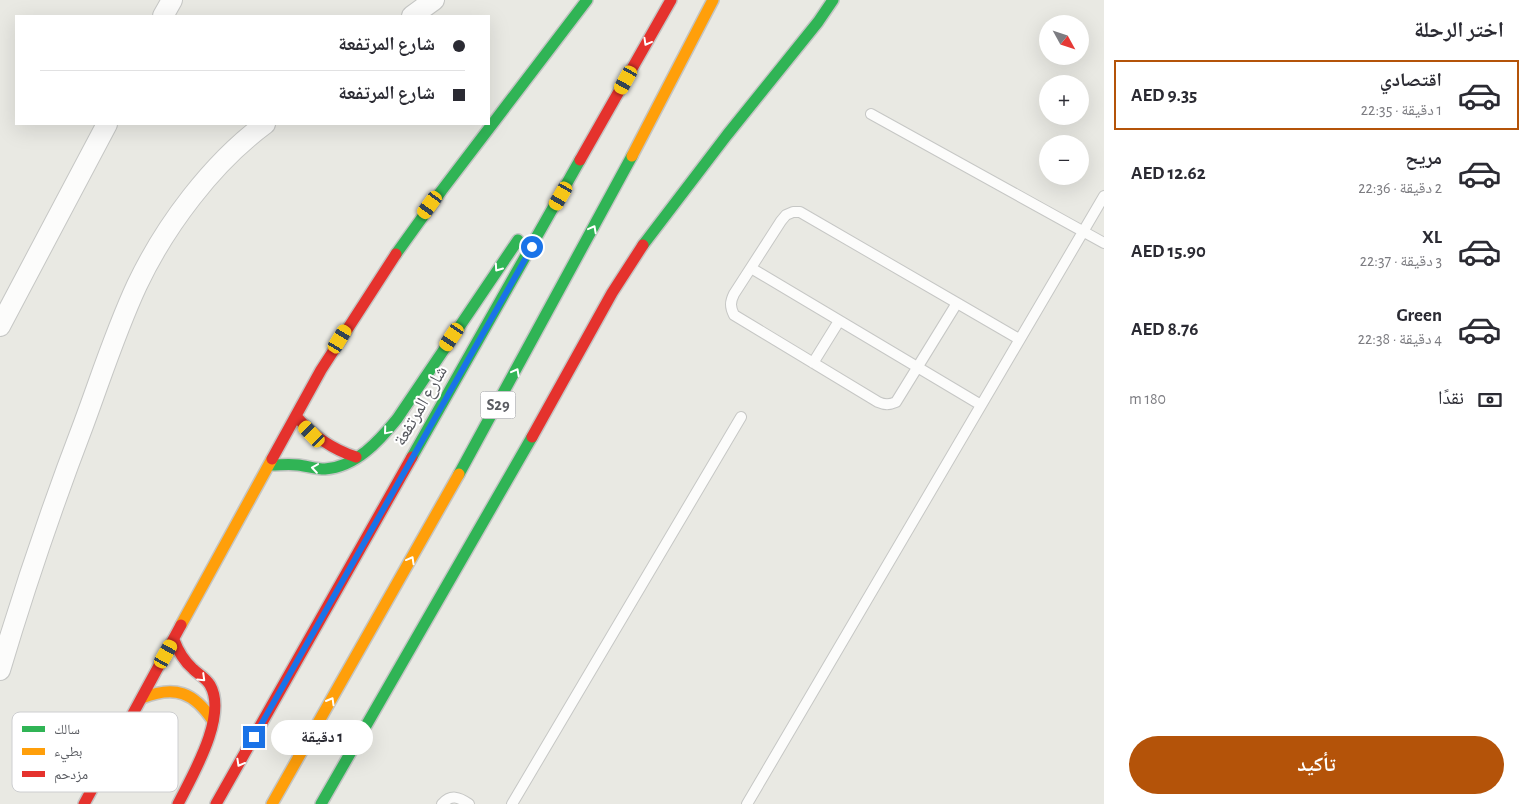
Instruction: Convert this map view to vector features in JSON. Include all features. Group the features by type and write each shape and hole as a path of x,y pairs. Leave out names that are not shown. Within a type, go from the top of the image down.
{"main road":[{"path":"134,712 344,332 409,234 588,0"},
{"name":"شارع المرتفعة","path":"216,804 671,0"},
{"name":"S29","path":"272,804 367,640 509,385 642,138 713,0"},
{"path":"321,804 556,395 612,293 641,248 833,0"},
{"path":"536,214 590,145"},
{"path":"271,465 330,468 344,465 379,441 397,419 526,228"},
{"path":"296,416 322,442 333,449 356,458"},
{"path":"174,640 185,660 206,680 214,692 216,707 196,768 178,804"},
{"path":"142,698 153,693 165,691 188,695 207,710 212,721"},
{"path":"84,804 91,792"}],"street":[{"path":"164,15 172,0"},
{"path":"413,15 434,0"},
{"path":"0,326 105,125"},
{"path":"0,670 64,473 137,285 156,250 178,216 202,185 229,156 264,125"}],"lane":[{"path":"871,114 1104,243"},
{"path":"747,804 1104,196"},
{"path":"957,303 896,402 890,404 884,404 813,363 734,315 731,309 731,301 786,215 800,212 957,303 1019,339"},
{"path":"751,268 981,405"},
{"path":"813,363 839,321"},
{"path":"512,804 741,417"},
{"path":"442,804 452,797 458,797 469,804"}],"traffic: fast":[{"path":"396,254 442,190 587,0"},
{"path":"643,245 727,135 818,22 833,0"},
{"path":"459,474 632,156"},
{"path":"412,457 580,160"},
{"path":"271,465 295,465 325,469 347,463 366,452 397,419 518,240"},
{"path":"321,804 532,437"}],"traffic: slow":[{"path":"632,156 713,0"},
{"path":"181,625 272,459"},
{"path":"272,804 459,474"},
{"path":"142,698 164,692 183,694 199,703 213,721"}],"traffic: jam":[{"path":"580,160 671,0"},
{"path":"532,437 612,293 643,245"},
{"path":"272,459 321,370 396,254"},
{"path":"296,416 323,441 338,450 356,457"},
{"path":"216,804 412,457"},
{"path":"134,712 181,625"},
{"path":"174,640 179,652 187,663 210,685 214,698 215,713 206,746 178,804"},
{"path":"84,804 91,792"}],"route":[{"path":"254,737 532,247"}]}
